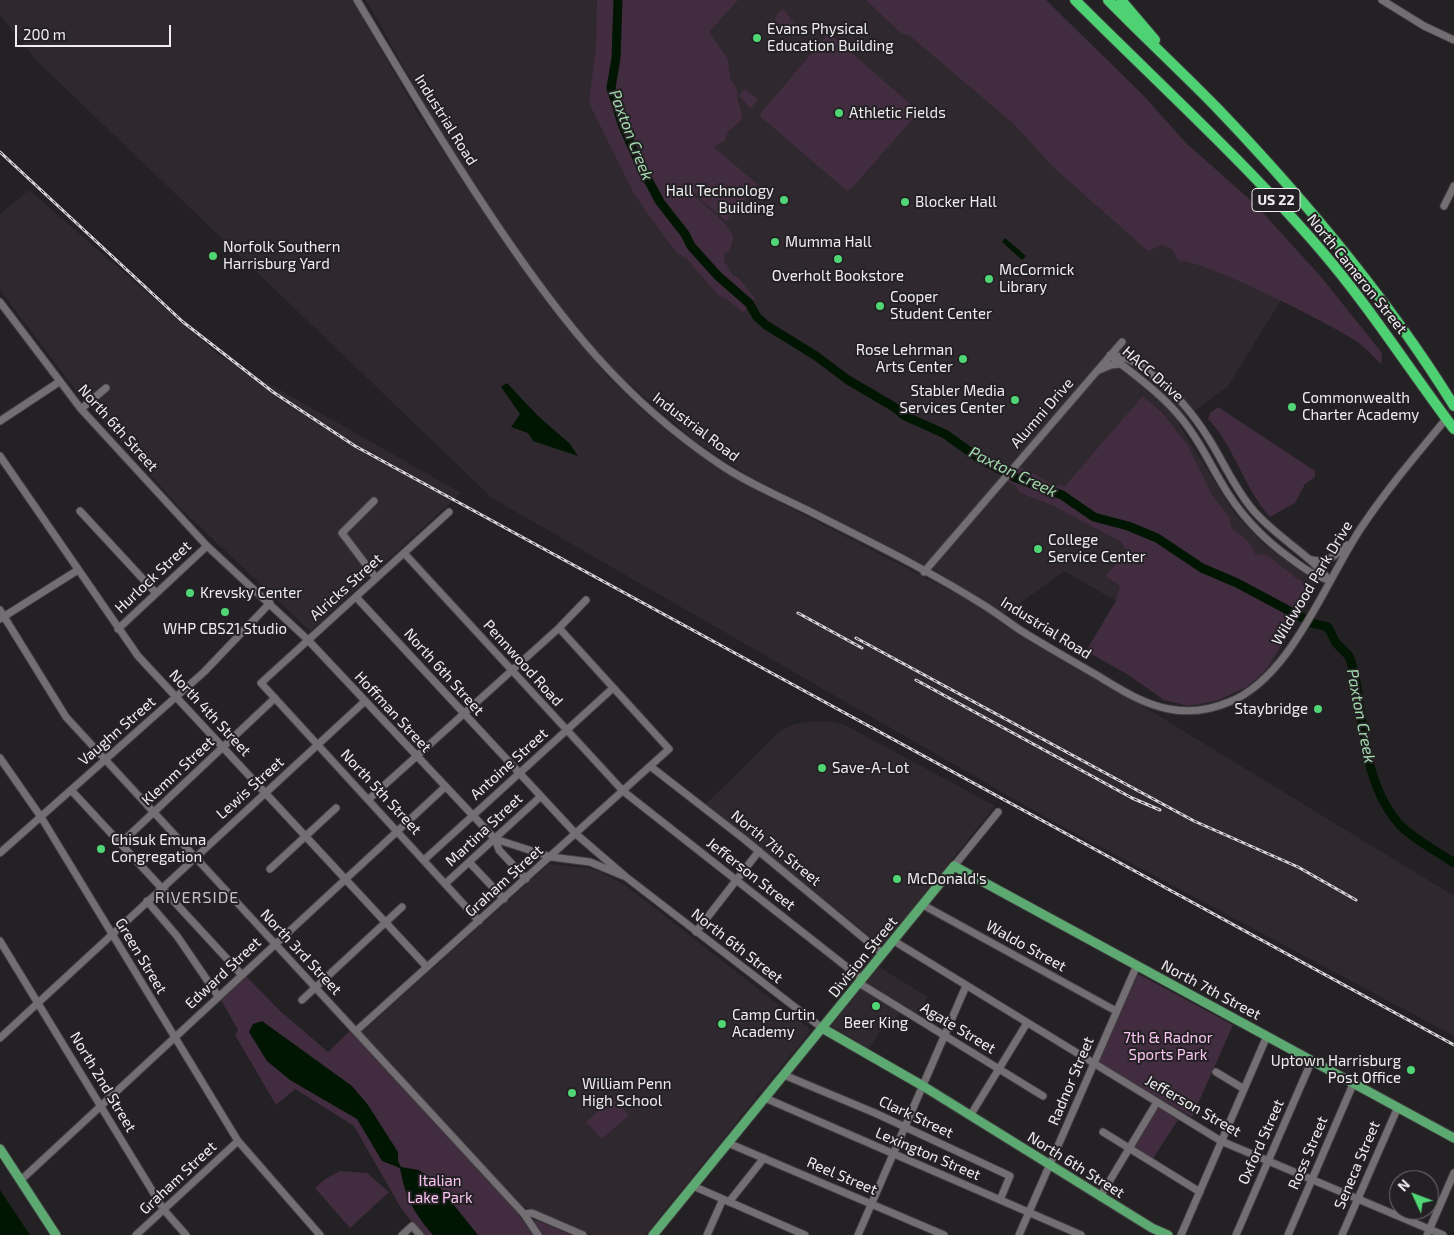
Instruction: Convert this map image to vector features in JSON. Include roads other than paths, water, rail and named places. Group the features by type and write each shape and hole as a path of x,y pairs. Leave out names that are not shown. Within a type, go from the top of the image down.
{"highway":[{"name":"North Cameron Street","path":"1075,0 1303,229 1372,314 1450,416 1454,429"},
{"name":"US 22","path":"1108,0 1199,90"},
{"path":"1121,0 1199,90"},
{"name":"North Cameron Street","path":"1199,90 1264,159 1314,217 1386,307 1454,406"},
{"path":"1441,385 1454,392"}],"main road":[{"name":"Division Street","path":"653,1235 954,866"},
{"name":"North 7th Street","path":"954,866 1454,1138"},
{"name":"North 6th Street","path":"822,1028 922,1086 1050,1165 1100,1197 1149,1232 1168,1235"},
{"path":"0,1149 56,1235"}],"street":[{"name":"Industrial Road","path":"357,0 455,163 526,268 569,326 622,386 656,417 721,465 982,604 1126,692 1147,703 1170,710"},
{"path":"1382,0 1424,26 1454,40"},
{"path":"1444,206 1454,186"},
{"name":"North 6th Street","path":"0,302 59,382 82,409 207,546 270,604"},
{"name":"Alumni Drive","path":"924,572 1122,342 1127,356"},
{"name":"HACC Drive","path":"1110,355 1127,356 1158,379 1180,401 1209,438 1230,478 1252,509 1279,537 1308,558 1329,580"},
{"name":"HACC Drive","path":"1110,355 1151,387 1177,412 1200,444 1229,495 1263,536 1302,567 1320,578 1329,580"},
{"path":"1096,371 1111,365 1121,364"},
{"path":"0,421 59,382"},
{"path":"82,409 106,388"},
{"name":"Wildwood Park Drive","path":"1170,710 1192,711 1214,708 1251,691 1277,667 1353,540 1398,478 1450,416"},
{"name":"North 4th Street","path":"0,456 138,656 427,968"},
{"path":"374,501 342,533 376,578"},
{"path":"80,511 155,592"},
{"name":"Alricks Street","path":"261,683 449,512"},
{"path":"1308,558 1318,561 1329,559 1353,540"},
{"name":"Hurlock Street","path":"118,629 155,592 207,546"},
{"name":"Pennwood Road","path":"404,553 623,791"},
{"path":"1,615 78,570"},
{"name":"North 6th Street","path":"356,597 576,834 626,877 822,1028"},
{"path":"369,799 559,628 586,600"},
{"name":"Hoffman Street","path":"270,604 308,640 494,839 499,850 526,880"},
{"name":"Vaughn Street","path":"0,853 177,697 270,604"},
{"name":"North 3rd Street","path":"1,615 66,717 524,1214 538,1235"},
{"path":"559,628 613,688"},
{"name":"North 5th Street","path":"261,683 479,921"},
{"name":"Antoine Street","path":"424,860 613,688"},
{"name":"Graham Street","path":"356,1031 526,880 668,750 613,688"},
{"name":"Klemm Street","path":"121,844 275,698"},
{"name":"Lewis Street","path":"0,1038 364,702"},
{"name":"Green Street","path":"0,758 41,817 238,1141 320,1235"},
{"name":"North 7th Street","path":"650,766 759,851 883,954"},
{"name":"Edward Street","path":"21,1180 445,787"},
{"path":"71,790 242,975"},
{"name":"Jefferson Street","path":"623,791 861,981"},
{"name":"Martina Street","path":"446,883 540,797"},
{"path":"270,869 336,808"},
{"name":"Division Street","path":"954,866 998,812"},
{"name":"Hoffman Street","path":"494,839 551,857 590,862 626,877"},
{"path":"696,932 759,851"},
{"path":"470,862 504,899"},
{"path":"147,901 177,936 218,996"},
{"name":"Waldo Street","path":"923,905 1116,1011"},
{"path":"302,1000 402,907"},
{"name":"North 2nd Street","path":"0,941 164,1210 186,1235"},
{"name":"Jefferson Street","path":"894,941 1221,1141 1358,1199 1428,1232 1443,1235"},
{"name":"Radnor Street","path":"1019,1235 1137,965"},
{"name":"Agate Street","path":"861,981 944,1036 1043,1096"},
{"path":"858,1235 966,986"},
{"path":"970,1116 1027,1023"},
{"path":"1181,1235 1267,1036"},
{"name":"Oxford Street","path":"1236,1235 1312,1060"},
{"path":"1216,1072 1244,1089"},
{"name":"Clark Street","path":"784,1075 1010,1176 1000,1200"},
{"name":"Ross Street","path":"1288,1235 1354,1082"},
{"name":"Lexington Street","path":"765,1098 1081,1235"},
{"path":"1100,1197 1157,1102"},
{"name":"Seneca Street","path":"1342,1235 1398,1107"},
{"path":"1103,1132 1200,1192"},
{"name":"Graham Street","path":"136,1235 238,1141"},
{"name":"Reel Street","path":"728,1143 944,1235"},
{"path":"707,1235 726,1200 764,1158"},
{"path":"1428,1232 1454,1173"},
{"path":"693,1186 805,1235"},
{"path":"524,1214 532,1213 583,1235"},
{"path":"402,1235 412,1226 420,1235"}],"waterway":[{"name":"Paxton Creek","path":"618,0 616,58 611,88 622,124 639,163 660,202 685,234 691,246 718,276 749,303 757,317 766,325 816,356 848,380 894,407 905,416 945,434 980,459 1016,478 1062,495 1094,517 1128,526 1157,538 1202,568 1237,583 1312,623 1328,627 1336,643 1349,656 1354,671 1367,753 1372,773 1388,810 1401,826 1419,841 1454,863"}],"railway":[{"path":"0,152 183,322 273,392 355,446 1454,1045"},
{"path":"798,613 862,648"},
{"path":"856,638 1194,821 1298,867 1356,900"},
{"path":"916,680 1132,798 1160,810"}],"place":[{"name":"Evans Physical Education Building","path":"757,38"},
{"name":"Athletic Fields","path":"839,113"},
{"name":"Hall Technology Building","path":"784,200"},
{"name":"Blocker Hall","path":"905,202"},
{"name":"Mumma Hall","path":"775,242"},
{"name":"Norfolk Southern Harrisburg Yard","path":"213,256"},
{"name":"Overholt Bookstore","path":"838,259"},
{"name":"McCormick Library","path":"989,279"},
{"name":"Cooper Student Center","path":"880,306"},
{"name":"Rose Lehrman Arts Center","path":"963,359"},
{"name":"Stabler Media Services Center","path":"1015,400"},
{"name":"Commonwealth Charter Academy","path":"1292,407"},
{"name":"College Service Center","path":"1038,549"},
{"name":"Krevsky Center","path":"190,593"},
{"name":"WHP CBS21 Studio","path":"225,612"},
{"name":"Staybridge","path":"1318,709"},
{"name":"Save-A-Lot","path":"822,768"},
{"name":"Chisuk Emuna Congregation","path":"101,849"},
{"name":"McDonald's","path":"897,879"},
{"name":"Beer King","path":"876,1006"},
{"name":"Camp Curtin Academy","path":"722,1024"},
{"name":"Uptown Harrisburg Post Office","path":"1411,1070"},
{"name":"William Penn High School","path":"572,1093"}],"district":[{"name":"RIVERSIDE","path":"197,898"}],"park label":[{"name":"7th & Radnor Sports Park","path":"1168,1046"},
{"name":"Italian Lake Park","path":"440,1190"}]}
